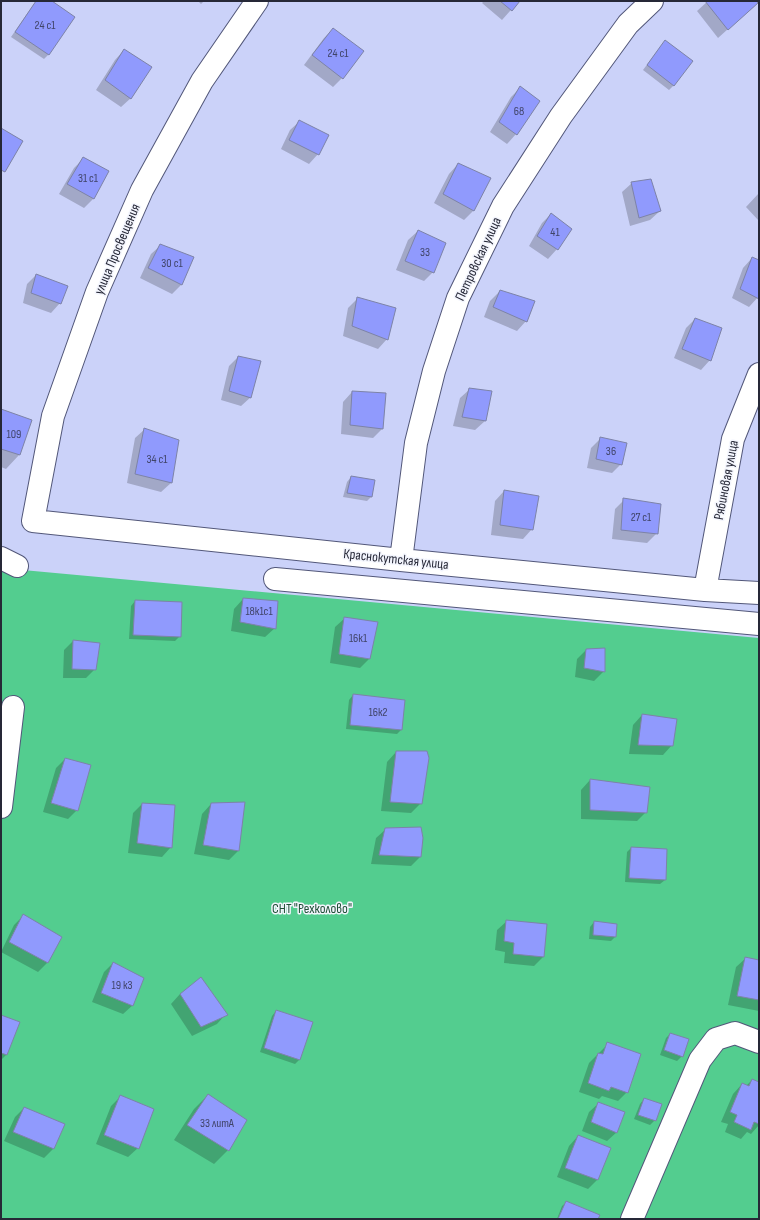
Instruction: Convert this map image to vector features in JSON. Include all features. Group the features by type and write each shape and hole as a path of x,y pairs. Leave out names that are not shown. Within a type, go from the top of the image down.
{"street":[{"name":"улица Просвещения","path":"33,521 53,416 97,292 142,190 202,81 257,1"},
{"name":"Петровская улица","path":"401,560 416,443 434,371 458,298 503,206 561,116 628,24 652,1"},
{"name":"Рябиновая улица","path":"705,590 733,439 759,374"},
{"name":"Краснокутская улица","path":"33,521 401,560 705,590 759,593"},
{"path":"275,579 759,624"},
{"path":"1,807 13,708"},
{"path":"632,1219 700,1060 716,1039 735,1033 759,1042"}],"green space":[{"name":"СНТ \"Рехколово\"","path":"1,568 759,638 759,1219 1,1219"}],"building":[{"path":"36,1 52,1 75,17 49,55 15,32"},
{"path":"500,1 520,1 512,11"},
{"path":"705,1 756,1 758,3 728,30"},
{"path":"333,28 364,51 343,79 312,55"},
{"path":"665,40 693,61 674,86 647,65"},
{"path":"124,49 152,67 131,99 105,80"},
{"path":"520,86 540,101 517,135 499,122"},
{"path":"299,120 329,135 319,155 289,140"},
{"path":"1,128 23,141 5,172 1,170"},
{"path":"83,157 109,171 94,199 67,184"},
{"path":"458,163 491,178 474,211 443,194"},
{"path":"651,179 661,211 639,218 631,182"},
{"path":"551,213 572,229 558,250 537,236"},
{"path":"418,230 446,243 434,273 405,261"},
{"path":"160,244 194,257 182,285 148,268"},
{"path":"752,257 759,260 759,299 740,289"},
{"path":"36,274 68,286 61,304 31,293"},
{"path":"500,290 535,301 527,322 493,307"},
{"path":"357,297 396,308 388,340 352,326"},
{"path":"695,318 722,328 711,361 682,349"},
{"path":"238,356 261,361 251,398 229,391"},
{"path":"469,388 492,391 486,421 462,417"},
{"path":"352,391 386,393 383,429 350,425"},
{"path":"1,409 32,420 20,455 1,449"},
{"path":"144,428 179,440 172,483 135,474"},
{"path":"600,437 627,443 622,465 596,459"},
{"path":"351,476 375,480 372,497 347,493"},
{"path":"504,490 539,496 533,530 500,525"},
{"path":"623,498 661,504 658,534 621,530"},
{"path":"243,598 278,601 276,629 240,622"},
{"path":"135,600 182,602 181,637 133,635"},
{"path":"344,617 378,622 370,659 339,654"},
{"path":"73,640 100,643 96,670 72,669"},
{"path":"605,648 605,672 584,668 586,649"},
{"path":"353,694 405,700 402,730 350,725"},
{"path":"642,714 677,719 673,746 638,745"},
{"path":"396,751 427,751 429,758 422,804 390,802"},
{"path":"65,758 91,765 78,811 51,803"},
{"path":"590,779 650,787 647,813 590,810"},
{"path":"245,802 239,851 203,845 211,803"},
{"path":"142,803 175,805 172,848 137,843"},
{"path":"421,827 423,838 421,857 379,855 385,828"},
{"path":"631,847 667,849 666,880 629,878"},
{"path":"23,914 62,937 48,963 9,942"},
{"path":"506,920 547,924 544,957 513,954 514,943 504,941"},
{"path":"594,921 617,924 616,937 593,935"},
{"path":"745,957 759,960 759,1000 737,996"},
{"path":"113,962 144,978 133,1006 101,993"},
{"path":"201,977 228,1015 201,1027 180,994"},
{"path":"276,1010 313,1022 300,1060 264,1048"},
{"path":"1,1015 20,1022 7,1055 1,1053"},
{"path":"670,1033 689,1039 683,1057 664,1050"},
{"path":"607,1042 641,1054 628,1093 611,1087 609,1091 588,1083 598,1053 603,1054"},
{"path":"752,1079 759,1082 759,1124 754,1122 751,1130 734,1122 737,1115 730,1112 742,1083 749,1086"},
{"path":"208,1094 247,1120 229,1151 187,1125"},
{"path":"120,1095 154,1109 139,1149 104,1135"},
{"path":"644,1098 662,1104 656,1121 638,1115"},
{"path":"598,1102 625,1112 617,1133 591,1122"},
{"path":"24,1107 65,1124 54,1149 13,1132"},
{"path":"578,1135 611,1148 598,1180 565,1168"},
{"path":"566,1201 600,1215 598,1219 558,1219"}]}
